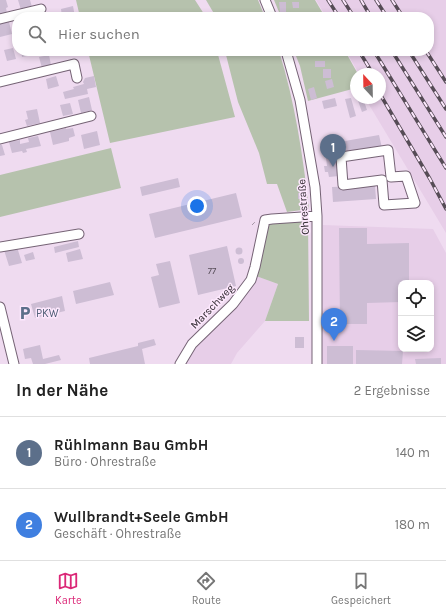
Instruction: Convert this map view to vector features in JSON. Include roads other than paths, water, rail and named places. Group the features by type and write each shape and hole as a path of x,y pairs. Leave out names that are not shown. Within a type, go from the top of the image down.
{"street":[{"path":"265,0 270,12"},
{"path":"29,12 41,9"},
{"path":"0,19 12,16"},
{"name":"Ohrestraße","path":"287,56 300,100 315,187 317,216 317,364"},
{"path":"0,82 74,64 77,78"},
{"path":"10,80 19,72"},
{"path":"0,139 91,116"},
{"path":"388,150 391,178 406,176 415,203 384,205 382,180 343,185 341,157 388,150"},
{"name":"Marschweg","path":"180,364 192,344 233,304 251,280 265,220 272,218 317,216"},
{"path":"0,247 79,234"},
{"path":"0,310 14,364"}],"railway":[{"path":"328,0 336,12"},
{"path":"343,0 351,12"},
{"path":"361,0 368,12"},
{"path":"376,0 384,12"},
{"path":"392,0 400,12"},
{"path":"362,56 369,68"},
{"path":"377,56 446,168"},
{"path":"395,56 446,137"},
{"path":"412,56 446,109"},
{"path":"429,56 446,82"},
{"path":"386,104 446,209"}],"place":[{"name":"Rühlmann Bau GmbH","path":"333,167"},
{"name":"PKW","path":"25,313"},
{"name":"Wullbrandt+Seele GmbH","path":"334,341"}]}
